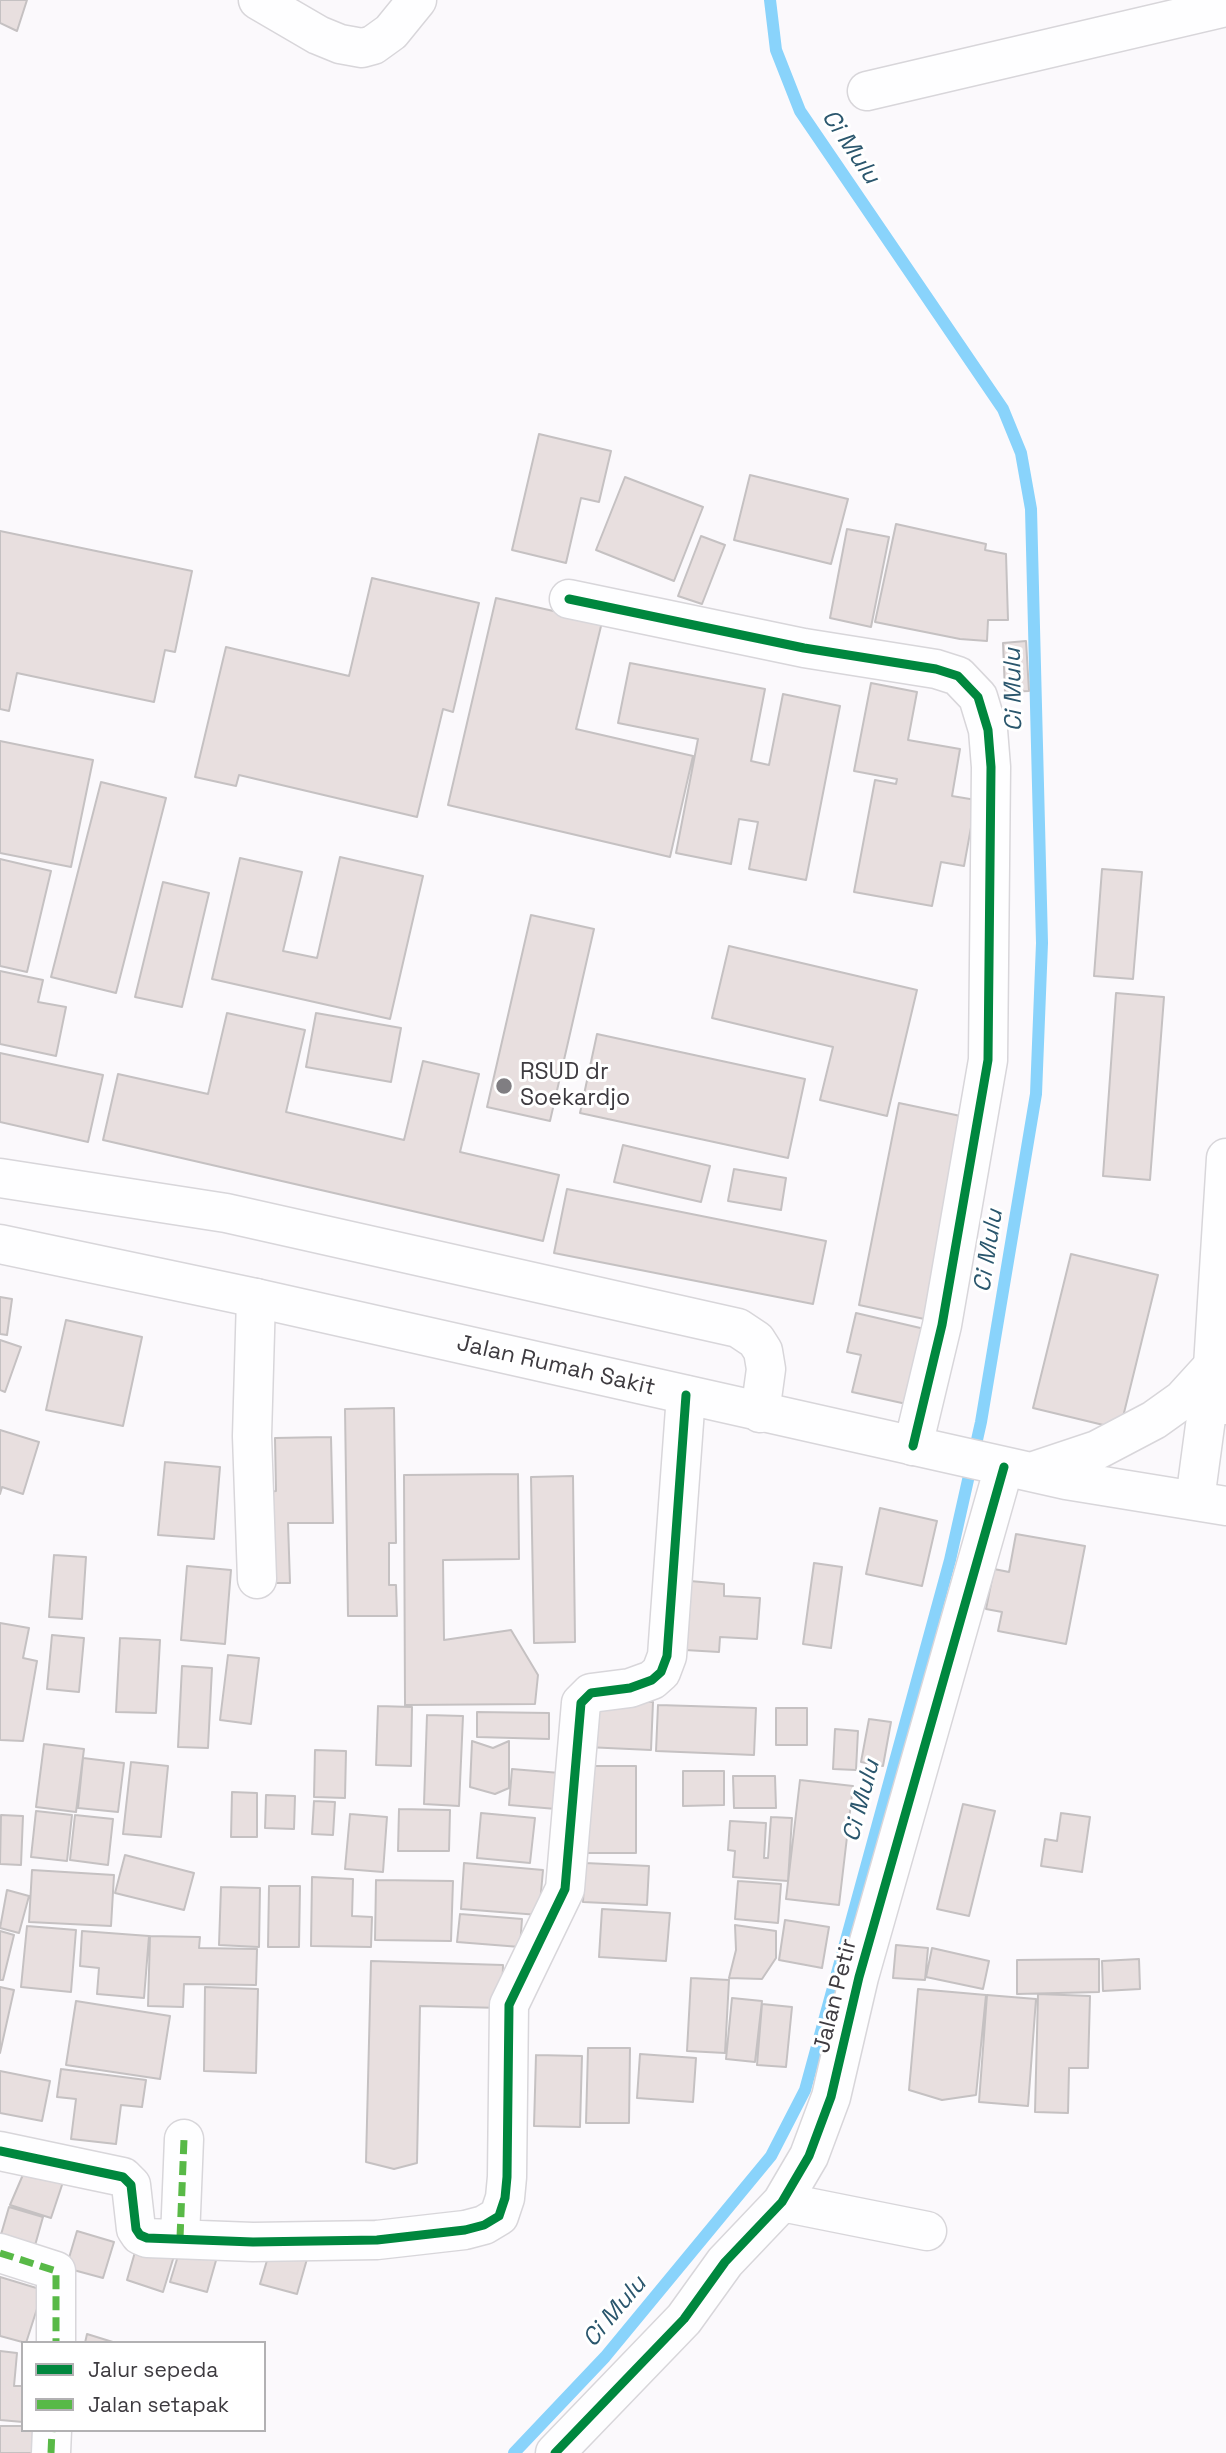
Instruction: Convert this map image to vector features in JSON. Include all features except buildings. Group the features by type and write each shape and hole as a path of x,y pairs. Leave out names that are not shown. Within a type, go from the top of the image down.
{"street":[{"path":"258,0 318,35 340,44 362,48 373,45 391,32 417,0"},
{"path":"867,91 1226,7"},
{"path":"569,599 804,648 936,669 958,676 978,697 988,730 991,766 988,1059 942,1325 917,1447"},
{"path":"1211,1503 1213,1366 1226,1158"},
{"path":"0,1178 226,1213 738,1328 756,1340 763,1351 765,1369 760,1413"},
{"name":"Jalan Rumah Sakit","path":"0,1244 256,1298 1009,1467 1211,1503"},
{"path":"256,1298 252,1436 257,1579"},
{"path":"1213,1366 1226,1405"},
{"path":"1009,1467 1097,1450 1154,1420 1182,1400 1213,1366"},
{"path":"0,2151 123,2177 131,2185 136,2229 140,2235 253,2242 377,2240 465,2230 484,2225 499,2216 505,2198 507,2177 509,2005 520,1977 548,1927 565,1889 581,1703 591,1692 630,1688 652,1680 661,1672 667,1656 686,1395"},
{"name":"Jalan Petir","path":"555,2453 684,2319 725,2262 782,2202 809,2156 831,2097 859,1977 1009,1467"},
{"path":"180,2238 184,2139"},
{"path":"782,2202 927,2231"},
{"path":"0,2253 55,2271 56,2341"},
{"path":"51,2453 52,2432"}],"waterway":[{"name":"Ci Mulu","path":"514,2453 605,2357 771,2156 805,2090 950,1560 981,1422 1036,1094 1042,943 1031,509 1021,453 1003,409 800,111 776,50 770,0"}],"marked path":[{"path":"180,2238 184,2139"},
{"path":"0,2253 56,2271 56,2341"},
{"path":"51,2453 52,2432"}],"cycle path":[{"path":"569,599 804,648 936,669 958,676 978,697 988,730 991,767 988,1060 942,1325 913,1446"},
{"path":"0,2151 123,2177 131,2185 136,2229 140,2235 147,2238 253,2242 377,2240 465,2230 484,2225 499,2216 505,2198 507,2177 509,2005 565,1889 581,1703 591,1693 630,1688 652,1680 661,1672 667,1656 686,1395"},
{"path":"555,2453 684,2319 725,2262 782,2202 809,2156 831,2097 859,1977 1004,1467"}],"place":[{"name":"RSUD dr Soekardjo","path":"504,1086"}]}
